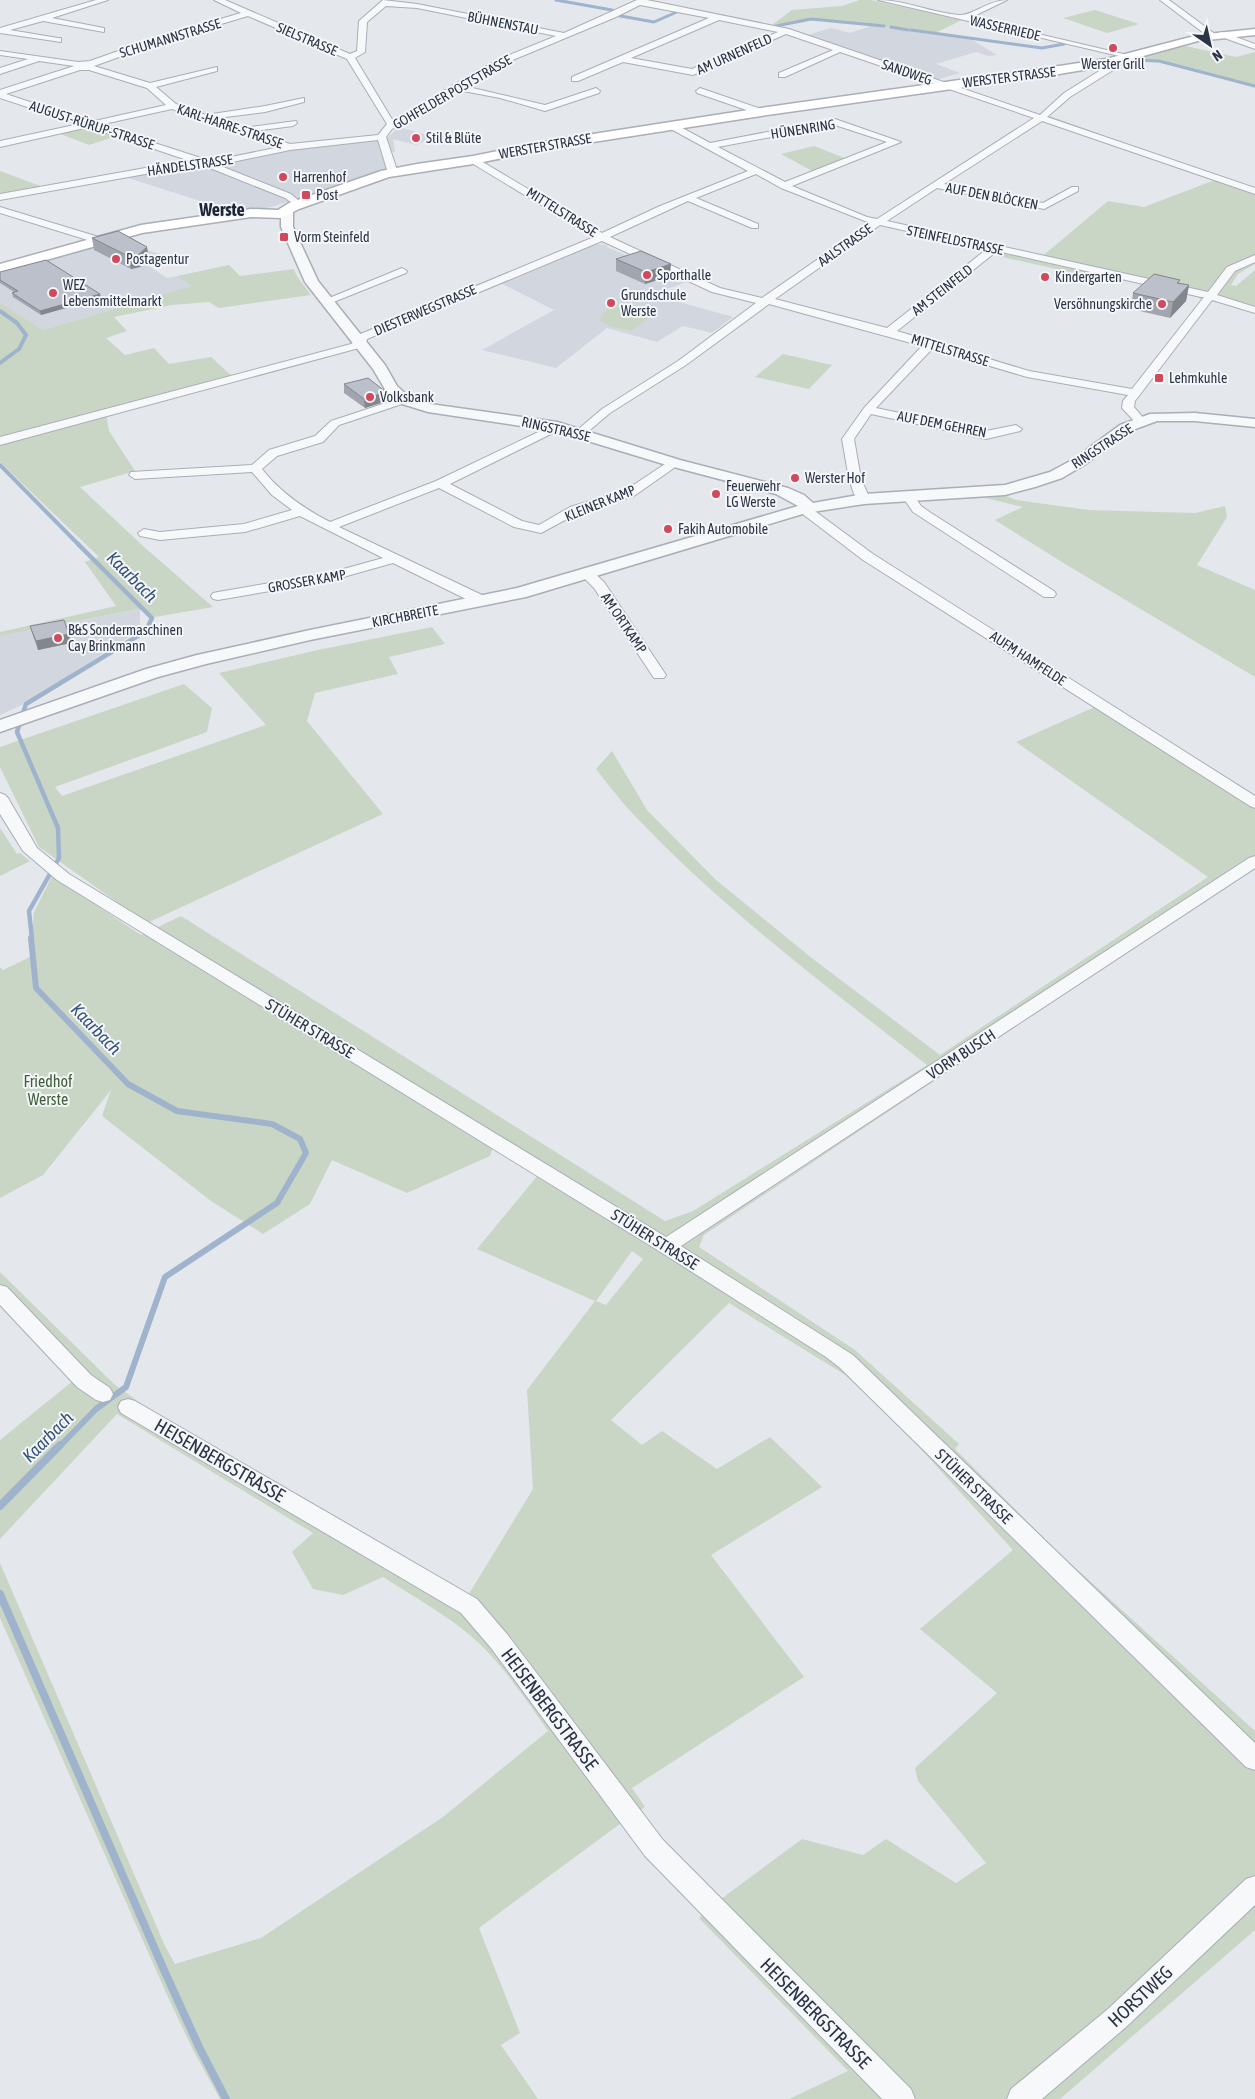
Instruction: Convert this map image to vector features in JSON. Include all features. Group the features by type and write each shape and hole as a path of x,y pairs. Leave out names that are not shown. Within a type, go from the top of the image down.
{"main road":[{"name":"WERSTER STRASSE","path":"0,269 93,238 150,227 279,209 393,172 473,160 548,145 761,112 1059,70 1215,35 1255,32"}],"street":[{"path":"0,31 104,0"},
{"name":"SIELSTRASSE","path":"218,0 350,57 389,122 394,124"},
{"name":"WASSERRIEDE","path":"882,0 1128,56"},
{"path":"962,18 1003,0"},
{"path":"1164,0 1215,35 1255,47"},
{"name":"SANDWEG","path":"641,1 786,31 1255,191"},
{"name":"GOHFELDER POSTSTRASSE","path":"393,172 381,137 394,124 505,60 641,1"},
{"path":"350,57 361,52 363,21 386,2"},
{"name":"BÜHNENSTAU","path":"386,2 417,6 563,35"},
{"name":"SCHUMANNSTRASSE","path":"91,65 158,40 249,13"},
{"path":"575,79 719,17"},
{"path":"43,18 101,30"},
{"path":"0,31 58,40"},
{"name":"AM URNENFELD","path":"622,58 685,72 693,72 786,31"},
{"path":"782,75 842,49"},
{"path":"0,54 79,66"},
{"path":"0,71 40,59"},
{"path":"0,94 79,66 91,65"},
{"name":"KARL-HARRE-STRASSE","path":"91,65 150,86 173,106 290,147"},
{"name":"AALSTRASSE","path":"580,433 606,411 682,363 877,223 1042,117 1067,95 1115,65"},
{"path":"150,86 214,69"},
{"path":"456,87 501,96 545,108 596,91"},
{"name":"WERSTER STRASSE","path":"700,91 761,112"},
{"name":"AUGUST-RÜRUP-STRASSE","path":"0,94 206,163 288,196 279,209"},
{"path":"205,118 265,109 301,100"},
{"path":"0,144 173,106"},
{"name":"HÜNENRING","path":"708,146 836,122 896,142 784,186"},
{"path":"241,130 293,123"},
{"name":"STEINFELDSTRASSE","path":"672,126 784,186 877,223 1211,296 1255,310"},
{"name":"HÄNDELSTRASSE","path":"0,197 162,168 226,161 290,147 381,137"},
{"name":"MITTELSTRASSE","path":"473,160 602,237 716,290 889,332 1027,374 1134,393"},
{"name":"DIESTERWEGSTRASSE","path":"0,441 360,343 362,337 602,237 688,198 756,171"},
{"name":"AUF DEN BLÖCKEN","path":"935,185 1044,206 1074,189"},
{"path":"688,198 755,226"},
{"name":"RINGSTRASSE","path":"279,209 312,282 380,368 391,388 404,400 428,408 556,427 580,433 675,464 782,491 798,498 807,508 864,499 1006,490 1056,475 1079,462 1125,428 1140,421 1128,408 1129,401 1134,393"},
{"path":"0,210 93,238"},
{"name":"AM STEINFELD","path":"889,332 994,248"},
{"path":"1134,393 1231,269 1255,258"},
{"path":"327,301 402,272"},
{"path":"864,499 860,496 854,476 848,439 868,410 930,344"},
{"path":"135,475 255,468 273,453 319,440 335,423 404,400"},
{"name":"AUF DEM GEHREN","path":"868,410 986,436 1016,429"},
{"path":"1140,421 1171,416 1255,422"},
{"path":"330,526 440,484 556,427"},
{"name":"KLEINER KAMP","path":"440,484 518,524 541,529 574,510 630,493 675,464"},
{"path":"255,468 264,480 286,501 302,511 393,559 477,598 480,602"},
{"path":"908,496 917,509 927,516 1049,594"},
{"name":"KIRCHBREITE","path":"0,726 152,673 203,659 310,635 480,602 587,574 774,516 807,508"},
{"name":"AUFM HAMFELDE","path":"807,508 868,557 1255,803"},
{"path":"144,533 160,536 245,528 302,511"},
{"name":"GROSSER KAMP","path":"218,596 365,570 393,559"},
{"name":"AM ORTKAMP","path":"587,574 599,585 659,675"},
{"name":"STÜHER STRASSE","path":"0,798 7,813 31,851 63,877 666,1246 846,1361 1255,1759"},
{"name":"VORM BUSCH","path":"666,1246 1255,861"},
{"path":"0,1292 84,1381 103,1394"},
{"name":"HEISENBERGSTRASSE","path":"128,1407 469,1606 499,1641 654,1848 902,2099"},
{"name":"HORSTWEG","path":"1021,2099 1117,2018 1255,1888"}],"shaded area":[{"path":"874,25 972,40 997,55 988,56 976,52 936,64 960,73 936,80 804,36 831,28 850,33"},
{"path":"399,127 435,137 416,145 393,139 395,152 386,153 391,172 250,213 241,214 122,176 291,148 388,137"},
{"path":"112,240 160,254 147,265 167,278 177,276 193,286 43,330 0,302 0,273 58,258"},
{"name":"Grundschule Werste","path":"595,244 608,245 607,247 687,282 664,290 670,293 661,297 733,317 712,333 683,326 657,342 607,328 556,368 482,350 554,310 500,283"},
{"path":"140,609 140,630 24,704 0,715 0,636"}],"green space":[{"path":"860,0 871,0 962,20 933,34 862,23 812,20 778,26 772,25 792,10 842,6"},
{"path":"1095,10 1139,24 1107,33 1063,18"},
{"path":"1181,45 1236,57 1255,52 1255,88 1168,64 1134,62 1121,66 1116,63"},
{"path":"1050,116 1255,190 1255,264 1238,274 1231,285 1236,286 1255,270 1255,309 1221,299 1201,299 1194,295 1104,276 1101,279 998,256 996,250 1039,259 1108,201 1144,207 1215,180 1045,121"},
{"path":"90,127 117,136 89,145 58,133"},
{"path":"814,146 847,159 814,172 781,154"},
{"path":"0,171 43,187 0,195"},
{"path":"229,265 240,276 294,269 311,295 219,308 209,302 172,305 114,317 127,331 106,338 125,355 154,348 169,364 211,357 232,376 106,414 109,431 135,471 80,487 143,546 213,607 155,617 139,609 0,636 0,632 116,606 85,562 99,557 0,462 0,302 43,330 192,286 177,276"},
{"path":"612,305 650,317 631,331 611,326 600,321 601,316"},
{"path":"783,354 832,365 809,389 755,377"},
{"path":"1006,496 1016,500 1089,510 1195,513 1225,506 1227,517 1197,565 1255,590 1255,677 995,520 1023,507 985,498"},
{"path":"432,627 445,644 389,657 398,674 315,693 307,721 383,814 147,923 39,847 0,767 0,747 184,684 212,708 207,732 55,787 62,796 266,725 219,673 318,650"},
{"name":"Friedhof Werste","path":"1097,706 1255,808 1255,866 704,1235 699,1247 855,1350 959,1444 955,1449 1058,1552 1255,1731 1255,1930 1060,2099 789,2099 848,2071 699,1918 725,1896 802,1839 863,1855 886,1839 956,1883 986,1863 918,1781 915,1768 997,1693 920,1629 1013,1550 908,1435 847,1376 729,1303 611,1420 642,1445 662,1431 717,1469 770,1437 822,1487 711,1555 804,1677 632,1788 645,1807 479,1928 520,2033 501,2045 538,2099 220,2099 193,2050 168,1997 0,1618 0,1563 165,1946 175,1964 261,1938 443,1817 548,1731 501,1667 484,1648 461,1628 383,1577 343,1595 313,1589 292,1552 313,1533 117,1414 0,1539 0,1440 74,1380 0,1302 0,1272 114,1384 143,1405 467,1597 533,1489 527,1390 595,1301 477,1249 538,1175 493,1148 490,1156 407,1193 332,1160 310,1204 263,1234 211,1201 102,1116 111,1090 43,1175 0,1198 0,967 3,970 30,957 34,912 52,876 141,935 181,916 665,1221 693,1211 927,1065 739,915 630,811 596,769 612,751 647,810 716,880 813,959 940,1055 1208,877 1016,742","holes":["632,1251 643,1259 606,1305 596,1301"]},
{"path":"0,828 17,854 20,853 30,861 0,876"}],"building":[{"path":"118,231 147,247 138,255 130,257 92,238"},
{"path":"641,251 671,264 646,272 616,259"},
{"name":"WEZ Lebensmittelmarkt","path":"46,260 100,294 40,311 12,293 18,291 0,280 0,272"},
{"path":"1154,274 1180,280 1177,283 1189,285 1173,302 1133,293"},
{"path":"368,378 386,392 364,399 344,384"},
{"path":"64,620 69,634 36,641 30,626"}],"waterway":[{"path":"556,0 612,10"},
{"path":"615,15 654,22 679,11"},
{"path":"776,26 811,19 884,26"},
{"path":"891,27 908,30"},
{"path":"911,30 1042,48 1064,44"},
{"path":"1134,60 1159,61 1255,86"},
{"name":"Kaarbach","path":"0,311 17,323 26,335 19,349 0,363"},
{"name":"Kaarbach","path":"0,465 79,545"},
{"name":"Kaarbach","path":"32,939 29,911 59,858 58,828 17,732 26,704 146,631 152,618 79,545"},
{"name":"Kaarbach","path":"31,938 36,988 128,1084 177,1111 272,1124 300,1139 306,1153 277,1203 165,1277 126,1387 96,1409 59,1447"},
{"name":"Kaarbach","path":"0,1506 60,1445"},
{"path":"0,1594 164,1970 199,2047 226,2099"}],"place":[{"name":"Werster Grill","path":"1113,48"},
{"name":"Stil & Blüte","path":"416,138"},
{"name":"Harrenhof","path":"283,177"},
{"name":"Post","path":"306,195"},
{"name":"Vorm Steinfeld","path":"284,237"},
{"name":"Postagentur","path":"116,259"},
{"name":"Sporthalle","path":"647,275"},
{"name":"Kindergarten","path":"1045,277"},
{"name":"WEZ Lebensmittelmarkt","path":"53,293"},
{"name":"Grundschule Werste","path":"611,303"},
{"name":"Versöhnungskirche","path":"1162,304"},
{"name":"Lehmkuhle","path":"1159,378"},
{"name":"Volksbank","path":"370,397"},
{"name":"Werster Hof","path":"795,478"},
{"name":"Feuerwehr LG Werste","path":"716,494"},
{"name":"Fakih Automobile","path":"668,529"},
{"name":"B&S Sondermaschinen Cay Brinkmann","path":"58,638"}],"district":[{"name":"Werste","path":"222,210"}]}
